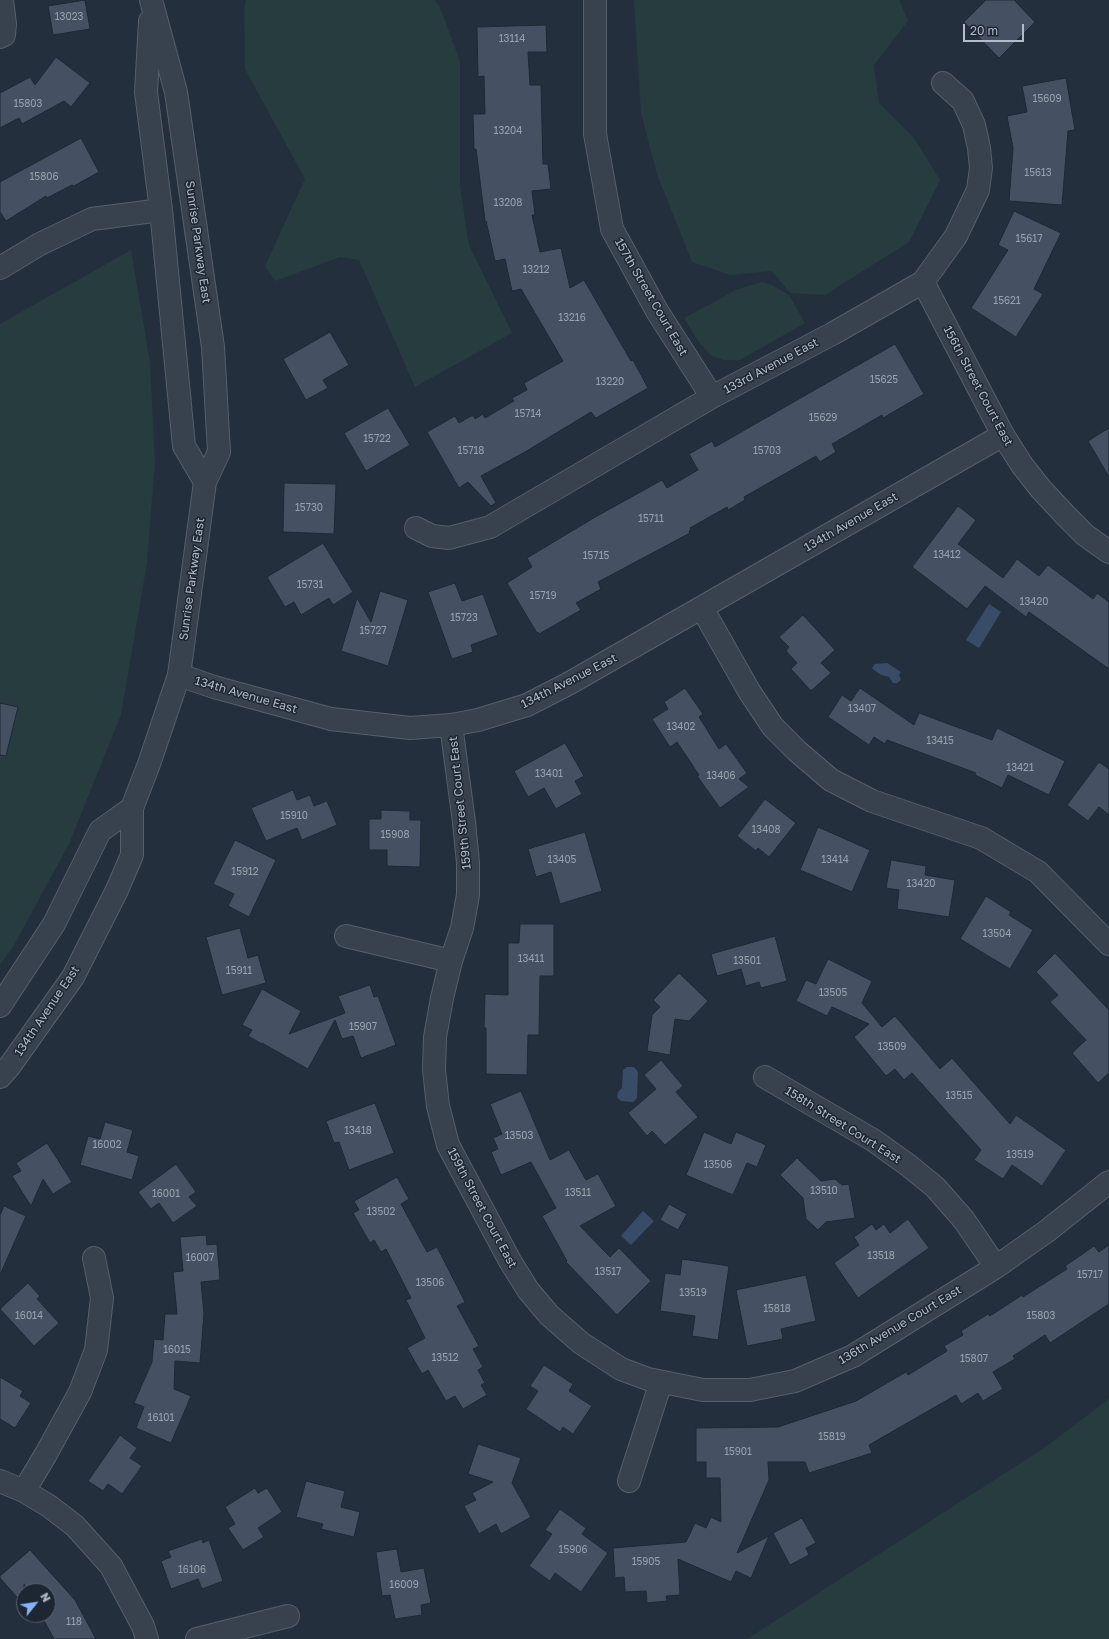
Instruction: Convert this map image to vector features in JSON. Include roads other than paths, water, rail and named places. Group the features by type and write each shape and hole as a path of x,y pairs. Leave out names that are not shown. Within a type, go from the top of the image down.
{"street":[{"path":"2,0 5,24 2,36"},
{"name":"157th Street Court East","path":"595,0 595,134 612,229 656,311 712,398"},
{"name":"Sunrise Parkway East","path":"151,2 146,92 161,210 184,446 205,482"},
{"name":"Sunrise Parkway East","path":"151,2 176,92 213,347 219,452 205,482 179,675"},
{"name":"133rd Avenue East","path":"416,528 432,536 449,538 490,527 712,398 832,334 923,282 956,236 978,190 981,168 979,148 974,125 963,101 943,83"},
{"path":"0,268 40,244 92,219 161,210"},
{"name":"156th Street Court East","path":"923,282 1003,436 1040,488 1085,535 1109,552"},
{"name":"134th Avenue East","path":"0,1077 9,1067 73,977 117,890 132,855 132,808 149,764 179,675 214,687 331,719 410,728 451,725 478,720 526,704 568,684 1003,436"},
{"path":"702,608 749,691 773,727 797,751 832,780 872,801 981,838 1038,872 1109,944"},
{"name":"159th Street Court East","path":"451,725 464,822 468,863 468,895 462,928 451,960 436,1037 434,1070 438,1106 448,1145 510,1262 528,1290 549,1315 581,1343 621,1369 661,1382"},
{"path":"0,1006 54,924 100,831 132,808"},
{"path":"346,936 451,960"},
{"name":"158th Street Court East","path":"765,1077 873,1140 908,1165 935,1187 964,1220 996,1267"},
{"name":"136th Avenue Court East","path":"661,1382 703,1390 742,1390 795,1381 853,1356 996,1267 1047,1231 1109,1182"},
{"path":"24,1491 80,1392 96,1350 102,1298 94,1258"},
{"path":"629,1481 661,1382"},
{"path":"0,1481 24,1491 49,1506 75,1526 111,1566 143,1626 147,1639"},
{"path":"197,1639 288,1616"}],"water":[{"path":"989,604 1001,612 979,648 966,640"},
{"path":"887,663 901,672 899,675 901,680 897,683 893,683 889,677 881,675 872,668 875,664"},
{"path":"627,1067 634,1067 638,1072 637,1098 633,1102 621,1101 617,1097 618,1092 622,1088 623,1070"},
{"path":"643,1211 654,1221 631,1245 621,1236"}]}
